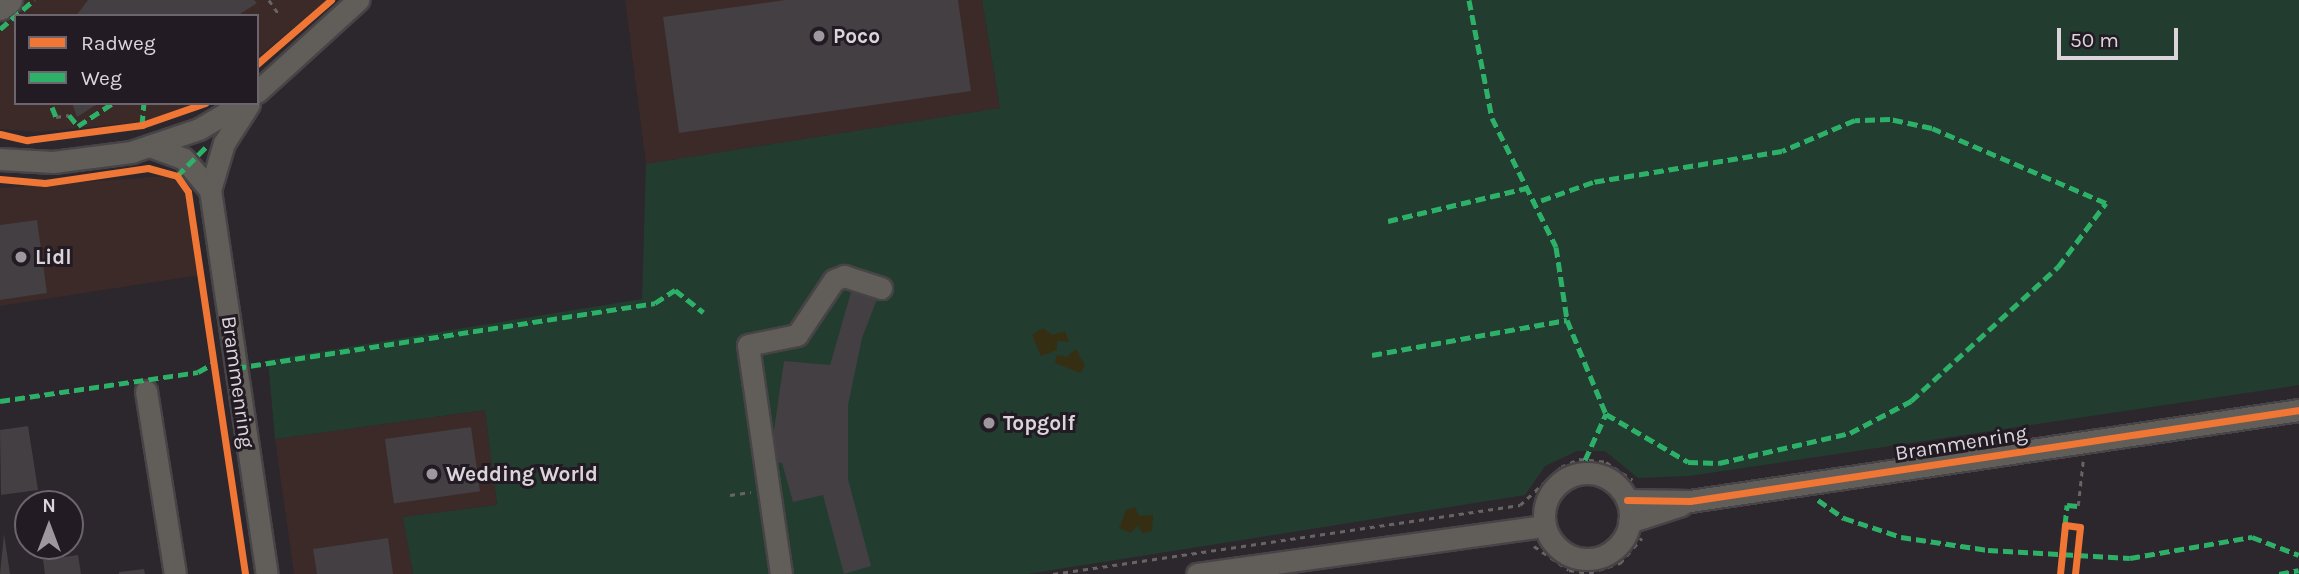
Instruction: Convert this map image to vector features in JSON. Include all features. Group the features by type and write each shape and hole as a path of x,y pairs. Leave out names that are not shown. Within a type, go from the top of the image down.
{"main road":[{"path":"0,6 8,0"}],"street":[{"path":"259,90 358,0"},
{"path":"0,159 63,161 149,146 199,129 240,105"},
{"name":"Brammenring","path":"248,105 223,143 210,190 267,574"},
{"path":"149,146 184,159 210,190"},
{"path":"781,574 748,345 797,335 834,280 844,276 881,288"},
{"path":"146,391 176,574"},
{"name":"Brammenring","path":"1627,500 1690,501 2299,410"},
{"path":"1602,476 1627,500 1639,526 1613,550 1585,559 1557,548 1545,526 1550,495 1567,478 1602,476"},
{"name":"Brammenring","path":"1639,526 1690,501"},
{"path":"1197,574 1545,526"}],"path":[{"path":"269,0 278,13"},
{"path":"56,117 69,115"},
{"path":"2070,462 2096,458"},
{"path":"2078,506 2082,472"},
{"path":"1524,546 1589,573 1620,563 1639,526"}],"shaded area":[{"path":"0,0 327,0 259,56 259,14 14,14 14,105 194,105 151,121 37,132 0,129"},
{"path":"625,0 982,0 1000,108 646,164"},
{"path":"168,176 183,186 200,275 0,306 0,188"},
{"name":"Wedding World","path":"485,410 497,505 403,517 413,574 294,574 275,439"}],"green space":[{"path":"982,0 2299,0 2299,385 1689,476 1638,478 1605,451 1577,451 1545,466 1525,495 1027,574 413,574 403,517 497,505 485,410 275,439 268,360 642,299 646,164 1000,108"}],"sand":[{"path":"1043,328 1052,335 1065,331 1069,342 1057,341 1057,350 1041,356 1032,335"},
{"path":"1076,349 1085,366 1080,373 1055,363 1057,355 1067,357"},
{"path":"1135,507 1139,516 1153,515 1152,531 1142,533 1138,525 1131,533 1119,528 1126,510"}],"building":[{"path":"88,0 254,0 257,3 240,14 78,14"},
{"path":"785,0 958,0 971,91 679,133 663,17"},
{"path":"73,105 96,105 77,117"},
{"name":"Lidl","path":"37,220 47,293 0,300 0,225"},
{"path":"854,282 879,294 862,338 848,405 848,479 871,566 844,574 823,495 793,502 782,463 774,462 774,430 784,361 830,365"},
{"path":"28,426 38,490 14,490 14,493 1,495 0,430"},
{"name":"Wedding World","path":"471,427 480,491 394,503 385,439"},
{"path":"4,534 10,574 0,574"},
{"path":"388,538 393,574 317,574 313,549"},
{"path":"43,560 79,560 81,574 45,574"},
{"path":"144,569 145,574 119,574 119,572"}],"marked path":[{"path":"18,14 34,0"},
{"path":"1469,0 1492,118 1556,247 1567,320 1606,414 1688,462 1719,463 1850,433 1911,401 2058,267 2106,203 1932,128 1890,119 1855,120 1782,151 1593,182 1534,203"},
{"path":"0,29 14,17"},
{"path":"69,115 78,126 110,105"},
{"path":"142,125 144,105"},
{"path":"52,107 56,117"},
{"path":"177,176 207,146"},
{"path":"1388,221 1527,188"},
{"path":"236,368 655,303 675,290 703,312"},
{"path":"1372,355 1567,320"},
{"path":"0,401 198,372 214,363"},
{"path":"1585,460 1606,414"},
{"path":"1818,500 1844,518 1901,537 1988,550 2130,558 2252,537 2299,555"},
{"path":"2065,525 2067,505 2078,506"},
{"path":"2279,574 2299,570"}],"cycle path":[{"path":"259,62 331,0"},
{"path":"0,134 27,140 142,125 199,105"},
{"path":"0,179 45,183 148,168 177,176 188,192 245,574"},
{"path":"1627,500 1690,501 2299,410"},
{"path":"2060,574 2065,525 2080,527 2075,574"}],"place":[{"name":"Poco","path":"819,36"},
{"name":"Lidl","path":"21,257"},
{"name":"Topgolf","path":"989,423"},
{"name":"Wedding World","path":"432,474"}]}
